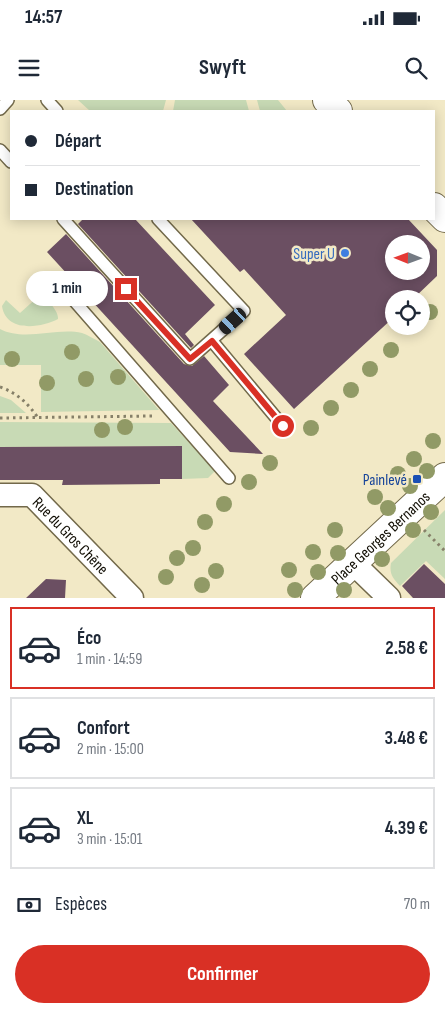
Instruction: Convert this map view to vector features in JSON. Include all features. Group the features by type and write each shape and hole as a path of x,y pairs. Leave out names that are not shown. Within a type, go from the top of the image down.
{"street":[{"path":"327,100 337,110"},
{"path":"435,208 445,218"},
{"name":"Place Georges Bernanos","path":"315,598 445,477"},
{"name":"Rue du Gros Chêne","path":"0,495 32,495 132,598"},
{"path":"353,563 389,598"}],"lane":[{"path":"0,110 8,100"},
{"path":"47,100 56,110"},
{"path":"0,150 10,161"},
{"path":"64,220 190,359 244,311 159,220"},
{"path":"70,296 229,478"},
{"path":"212,341 283,426"}],"path":[{"path":"0,387 13,392 25,401 38,418"},
{"path":"0,418 174,416"}],"green space":[{"path":"78,100 166,100 163,110 89,110"},
{"path":"175,100 246,100 249,110 173,110"},
{"path":"257,100 278,100 286,110 260,110"},
{"path":"40,295 55,309 58,319 43,325 25,326 10,321 5,315 2,306 6,300 20,313"},
{"path":"0,329 20,334 72,332 89,336 100,342 159,410 41,412 41,365 0,365"},
{"path":"0,396 11,400 26,413 0,413"},
{"path":"0,422 171,423 215,471 208,478 182,479 182,446 0,447"},
{"path":"445,510 445,579 426,561 400,586 392,576 391,563"}],"building":[{"path":"82,220 136,220 215,305 185,334 194,345 191,348 78,224"},
{"path":"192,220 409,220 423,235 385,235 385,280 430,280 430,243 437,250 437,276 422,290 385,290 385,325 294,409 244,354 286,315 244,269 240,272"},
{"path":"66,234 184,364 192,366 204,356 229,385 213,401 263,454 230,452 47,252"},
{"path":"182,446 182,479 160,479 160,484 62,485 63,480 0,480 0,447"},
{"path":"424,564 445,584 445,598 413,598 402,586"},
{"path":"46,579 66,580 65,598 26,598"}],"place":[{"name":"Super U","path":"345,253"},
{"name":"Painlevé","path":"417,479"}],"route":[{"path":"126,289 190,359 212,341 283,426"}]}
